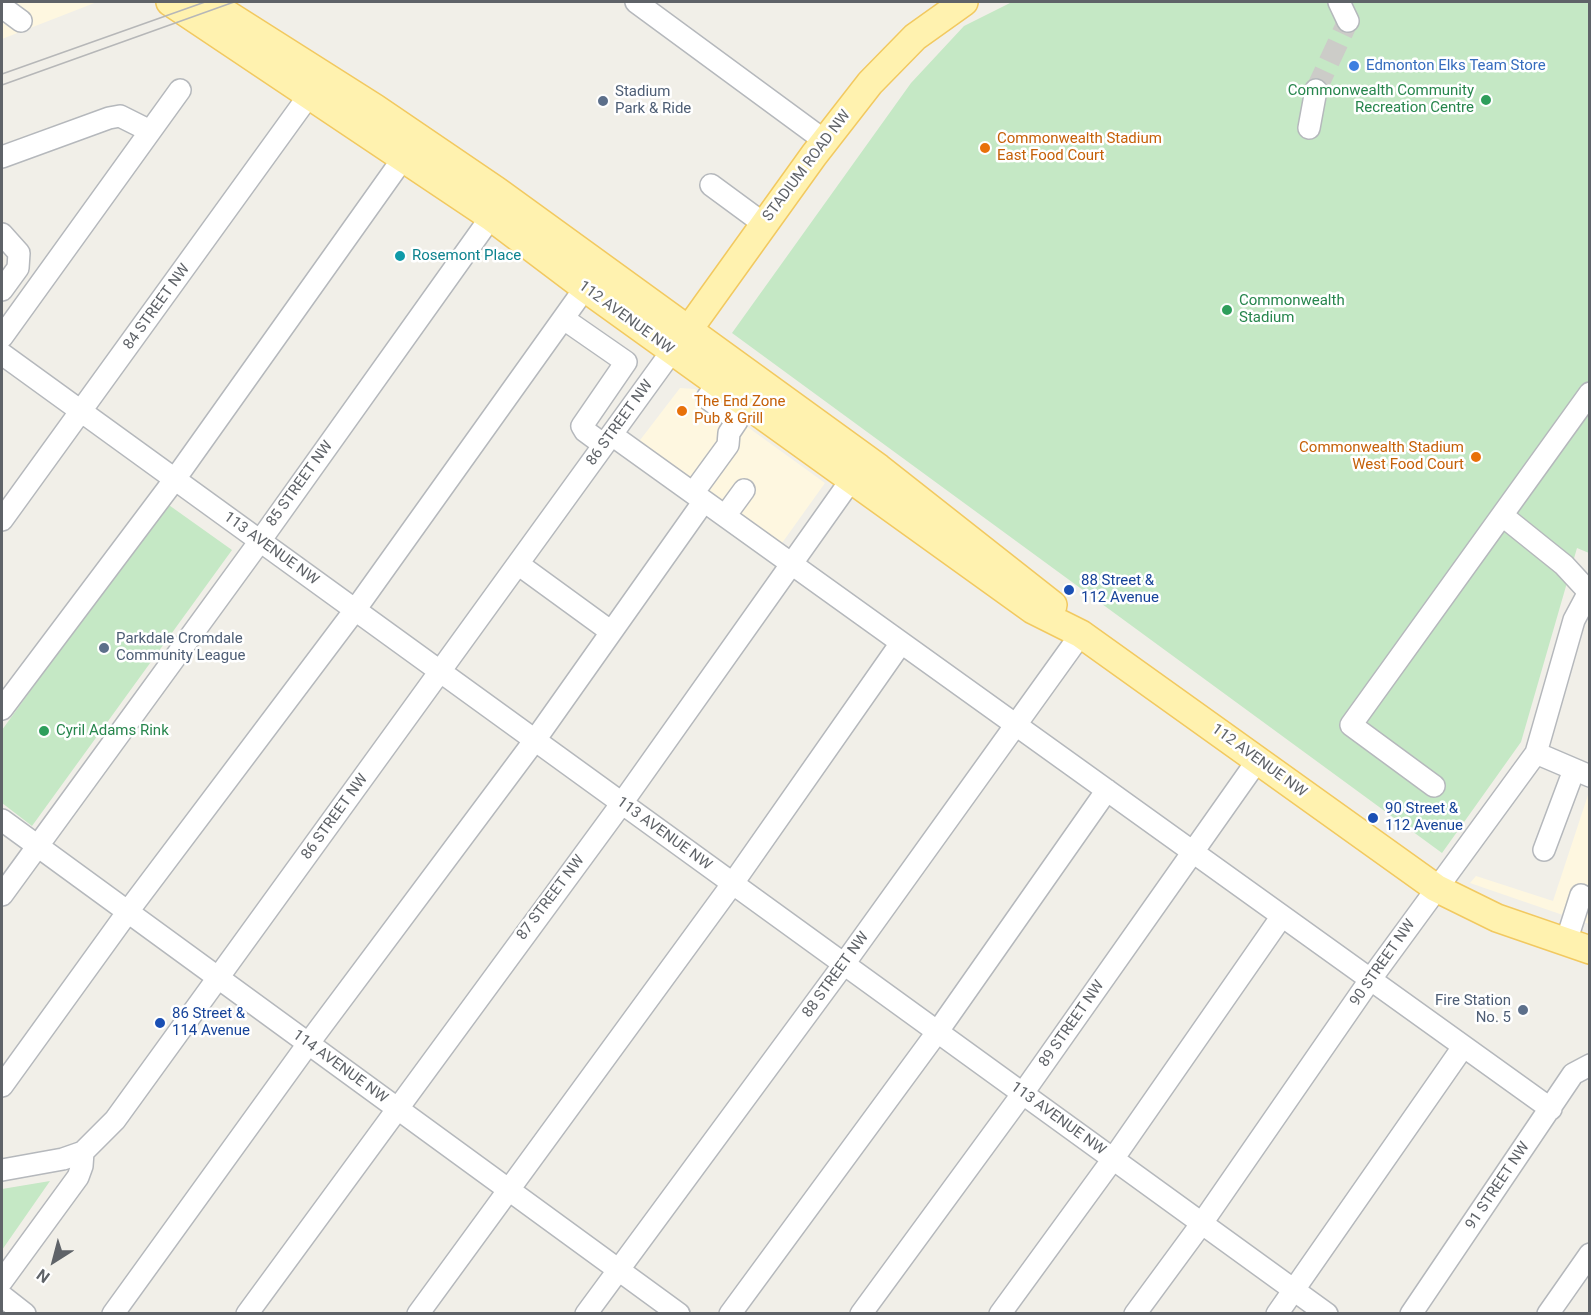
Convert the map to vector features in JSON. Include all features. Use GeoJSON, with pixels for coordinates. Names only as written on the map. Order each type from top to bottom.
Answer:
{"type":"FeatureCollection","features":[{"type":"Feature","properties":{"kind":"main road","name":"112 AVENUE NW"},"geometry":{"type":"LineString","coordinates":[[170,2],[404,157],[1033,610],[1081,634],[1437,888],[1497,918],[1578,946]]}},
{"type":"Feature","properties":{"kind":"main road","name":"112 AVENUE NW"},"geometry":{"type":"LineString","coordinates":[[208,2],[375,108],[497,191],[879,468],[1043,594],[1081,634]]}},
{"type":"Feature","properties":{"kind":"main road","name":"STADIUM ROAD NW"},"geometry":{"type":"LineString","coordinates":[[672,351],[825,141],[892,59],[933,23],[964,2]]}},
{"type":"Feature","properties":{"kind":"street"},"geometry":{"type":"LineString","coordinates":[[636,2],[825,141]]}},
{"type":"Feature","properties":{"kind":"street"},"geometry":{"type":"LineString","coordinates":[[1339,2],[1348,21]]}},
{"type":"Feature","properties":{"kind":"street"},"geometry":{"type":"LineString","coordinates":[[2,7],[21,21]]}},
{"type":"Feature","properties":{"kind":"street"},"geometry":{"type":"LineString","coordinates":[[2,337],[180,90]]}},
{"type":"Feature","properties":{"kind":"street"},"geometry":{"type":"LineString","coordinates":[[1309,128],[1316,90]]}},
{"type":"Feature","properties":{"kind":"street","name":"84 STREET NW"},"geometry":{"type":"LineString","coordinates":[[2,520],[310,94]]}},
{"type":"Feature","properties":{"kind":"street"},"geometry":{"type":"LineString","coordinates":[[2,157],[120,116],[150,131]]}},
{"type":"Feature","properties":{"kind":"street"},"geometry":{"type":"LineString","coordinates":[[2,709],[174,479],[404,157]]}},
{"type":"Feature","properties":{"kind":"street"},"geometry":{"type":"LineString","coordinates":[[711,185],[764,224]]}},
{"type":"Feature","properties":{"kind":"street","name":"85 STREET NW"},"geometry":{"type":"LineString","coordinates":[[2,895],[260,541],[491,218]]}},
{"type":"Feature","properties":{"kind":"street"},"geometry":{"type":"LineString","coordinates":[[2,234],[19,253],[18,268],[2,288]]}},
{"type":"Feature","properties":{"kind":"street"},"geometry":{"type":"LineString","coordinates":[[2,1086],[127,912],[355,610],[585,288]]}},
{"type":"Feature","properties":{"kind":"street"},"geometry":{"type":"LineString","coordinates":[[564,319],[626,362],[582,426],[585,431],[608,440],[699,497],[1551,1109]]}},
{"type":"Feature","properties":{"kind":"street","name":"86 STREET NW"},"geometry":{"type":"LineString","coordinates":[[83,1152],[115,1120],[672,351]]}},
{"type":"Feature","properties":{"kind":"street","name":"113 AVENUE NW"},"geometry":{"type":"LineString","coordinates":[[2,354],[1327,1314]]}},
{"type":"Feature","properties":{"kind":"street"},"geometry":{"type":"LineString","coordinates":[[113,1314],[308,1044],[535,740],[699,497],[728,445],[729,433],[737,421],[707,398],[717,384]]}},
{"type":"Feature","properties":{"kind":"street"},"geometry":{"type":"LineString","coordinates":[[1434,786],[1351,725],[1590,393]]}},
{"type":"Feature","properties":{"kind":"street","name":"87 STREET NW"},"geometry":{"type":"LineString","coordinates":[[247,1314],[396,1107],[622,803],[851,480]]}},
{"type":"Feature","properties":{"kind":"street"},"geometry":{"type":"LineString","coordinates":[[725,516],[744,490]]}},
{"type":"Feature","properties":{"kind":"street"},"geometry":{"type":"LineString","coordinates":[[1503,516],[1564,565],[1589,592]]}},
{"type":"Feature","properties":{"kind":"street"},"geometry":{"type":"LineString","coordinates":[[518,564],[610,631]]}},
{"type":"Feature","properties":{"kind":"street","name":"90 STREET NW"},"geometry":{"type":"LineString","coordinates":[[1135,1314],[1202,1223],[1370,980],[1536,753],[1574,620],[1589,592]]}},
{"type":"Feature","properties":{"kind":"street","name":"88 STREET NW"},"geometry":{"type":"LineString","coordinates":[[586,1314],[844,964],[1081,634]]}},
{"type":"Feature","properties":{"kind":"street"},"geometry":{"type":"LineString","coordinates":[[418,1314],[733,883],[901,643]]}},
{"type":"Feature","properties":{"kind":"street"},"geometry":{"type":"LineString","coordinates":[[1536,753],[1582,773],[1544,850]]}},
{"type":"Feature","properties":{"kind":"street","name":"89 STREET NW"},"geometry":{"type":"LineString","coordinates":[[861,1314],[1023,1093],[1257,761]]}},
{"type":"Feature","properties":{"kind":"street"},"geometry":{"type":"LineString","coordinates":[[730,1314],[938,1031],[1107,790]]}},
{"type":"Feature","properties":{"kind":"street","name":"114 AVENUE NW"},"geometry":{"type":"LineString","coordinates":[[2,820],[679,1314]]}},
{"type":"Feature","properties":{"kind":"street"},"geometry":{"type":"LineString","coordinates":[[1578,946],[1581,895]]}},
{"type":"Feature","properties":{"kind":"street"},"geometry":{"type":"LineString","coordinates":[[1000,1314],[1113,1159],[1282,916]]}},
{"type":"Feature","properties":{"kind":"street"},"geometry":{"type":"LineString","coordinates":[[1277,1314],[1463,1047]]}},
{"type":"Feature","properties":{"kind":"street","name":"91 STREET NW"},"geometry":{"type":"LineString","coordinates":[[1412,1314],[1573,1074],[1590,1065]]}},
{"type":"Feature","properties":{"kind":"street"},"geometry":{"type":"LineString","coordinates":[[2,1170],[43,1164],[83,1152],[78,1177],[2,1281]]}},
{"type":"Feature","properties":{"kind":"street"},"geometry":{"type":"LineString","coordinates":[[1548,1314],[1590,1254]]}},
{"type":"Feature","properties":{"kind":"street"},"geometry":{"type":"LineString","coordinates":[[2,1296],[25,1314]]}},
{"type":"Feature","properties":{"kind":"shaded area"},"geometry":{"type":"Polygon","coordinates":[[[2,2],[97,2],[2,39],[2,2]]]}},
{"type":"Feature","properties":{"kind":"shaded area"},"geometry":{"type":"Polygon","coordinates":[[[680,388],[695,389],[825,483],[777,550],[634,448],[680,388]]]}},
{"type":"Feature","properties":{"kind":"shaded area"},"geometry":{"type":"Polygon","coordinates":[[[1589,792],[1589,924],[1470,883],[1476,876],[1553,901],[1589,792]]]}},
{"type":"Feature","properties":{"kind":"green space"},"geometry":{"type":"Polygon","coordinates":[[[1012,2],[1589,2],[1589,553],[1577,548],[1521,742],[1442,853],[732,333],[911,83],[964,26],[1012,2]]]}},
{"type":"Feature","properties":{"kind":"green space"},"geometry":{"type":"Polygon","coordinates":[[[166,503],[232,550],[32,826],[2,803],[2,730],[166,503]]]}},
{"type":"Feature","properties":{"kind":"green space"},"geometry":{"type":"Polygon","coordinates":[[[50,1181],[2,1250],[2,1189],[50,1181]]]}},
{"type":"Feature","properties":{"kind":"tunnel"},"geometry":{"type":"LineString","coordinates":[[1316,90],[1348,21]]}},
{"type":"Feature","properties":{"kind":"tram line"},"geometry":{"type":"LineString","coordinates":[[2,74],[205,2]]}},
{"type":"Feature","properties":{"kind":"tram line"},"geometry":{"type":"LineString","coordinates":[[2,85],[234,2]]}},
{"type":"Feature","properties":{"kind":"place","name":"Edmonton Elks Team Store"},"geometry":{"type":"Point","coordinates":[1354,66]}},
{"type":"Feature","properties":{"kind":"place","name":"Commonwealth Community Recreation Centre"},"geometry":{"type":"Point","coordinates":[1486,100]}},
{"type":"Feature","properties":{"kind":"place","name":"Stadium Park & Ride"},"geometry":{"type":"Point","coordinates":[603,101]}},
{"type":"Feature","properties":{"kind":"place","name":"Commonwealth Stadium East Food Court"},"geometry":{"type":"Point","coordinates":[985,148]}},
{"type":"Feature","properties":{"kind":"place","name":"Rosemont Place"},"geometry":{"type":"Point","coordinates":[400,256]}},
{"type":"Feature","properties":{"kind":"place","name":"Commonwealth Stadium"},"geometry":{"type":"Point","coordinates":[1227,310]}},
{"type":"Feature","properties":{"kind":"place","name":"The End Zone Pub & Grill"},"geometry":{"type":"Point","coordinates":[682,411]}},
{"type":"Feature","properties":{"kind":"place","name":"Commonwealth Stadium West Food Court"},"geometry":{"type":"Point","coordinates":[1476,457]}},
{"type":"Feature","properties":{"kind":"place","name":"88 Street & 112 Avenue"},"geometry":{"type":"Point","coordinates":[1069,590]}},
{"type":"Feature","properties":{"kind":"place","name":"Parkdale Cromdale Community League"},"geometry":{"type":"Point","coordinates":[104,648]}},
{"type":"Feature","properties":{"kind":"place","name":"Cyril Adams Rink"},"geometry":{"type":"Point","coordinates":[44,731]}},
{"type":"Feature","properties":{"kind":"place","name":"90 Street & 112 Avenue"},"geometry":{"type":"Point","coordinates":[1373,818]}},
{"type":"Feature","properties":{"kind":"place","name":"Fire Station No. 5"},"geometry":{"type":"Point","coordinates":[1523,1010]}},
{"type":"Feature","properties":{"kind":"place","name":"86 Street & 114 Avenue"},"geometry":{"type":"Point","coordinates":[160,1023]}}]}
